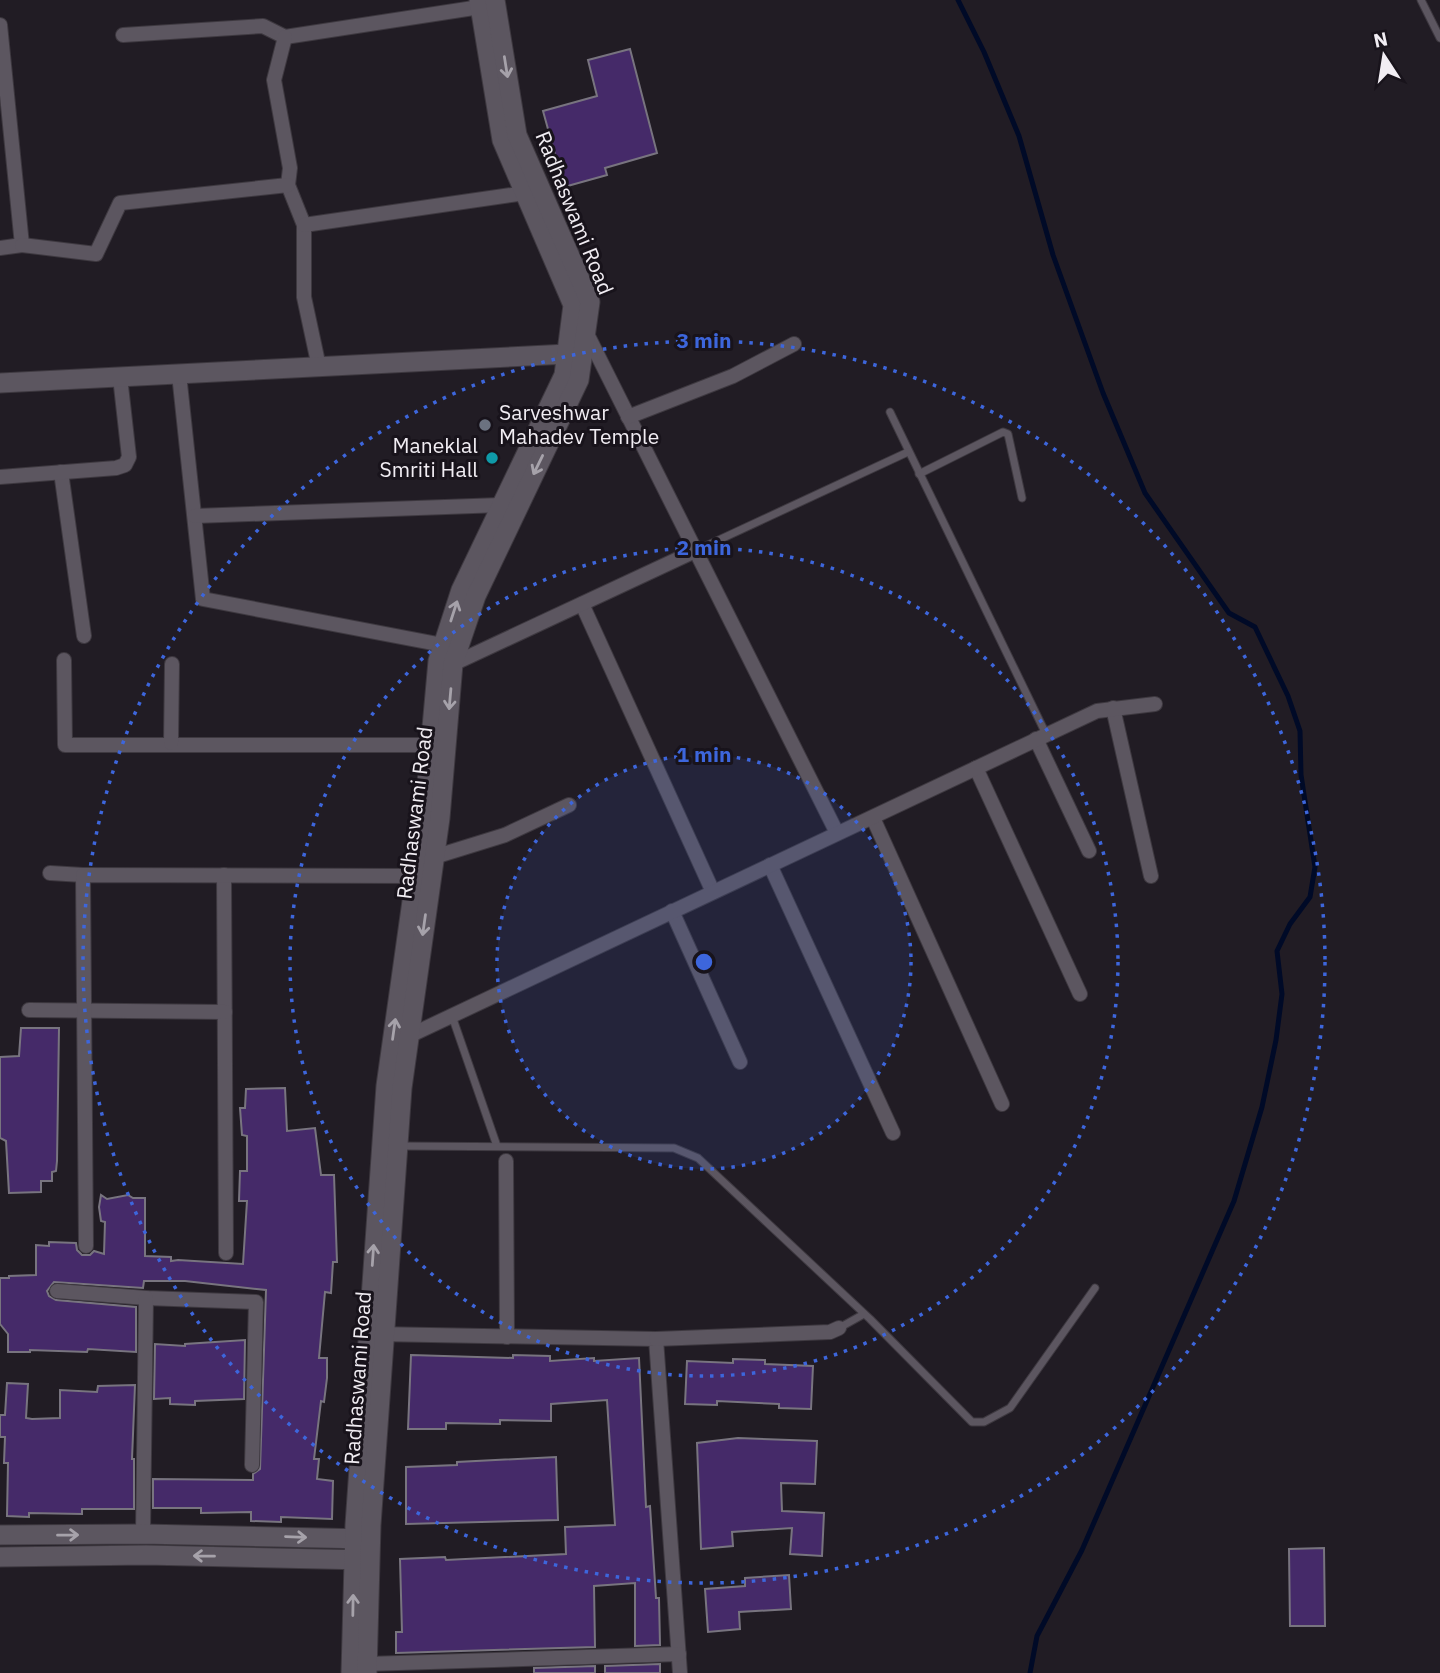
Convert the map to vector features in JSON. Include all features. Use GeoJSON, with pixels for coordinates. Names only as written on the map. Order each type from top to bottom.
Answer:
{"type":"FeatureCollection","features":[{"type":"Feature","properties":{"kind":"street"},"geometry":{"type":"LineString","coordinates":[[123,35],[263,26],[285,37],[485,2]]}},
{"type":"Feature","properties":{"kind":"street","name":"Radhaswami Road"},"geometry":{"type":"LineString","coordinates":[[362,1670],[362,1539],[375,1334],[386,1086],[416,876],[438,661],[461,590],[564,375],[573,305],[502,140],[485,2]]}},
{"type":"Feature","properties":{"kind":"street","name":"Radhaswami Road"},"geometry":{"type":"LineString","coordinates":[[375,1334],[409,1036],[434,857],[453,664],[476,596],[579,380],[590,302],[517,135],[485,2]]}},
{"type":"Feature","properties":{"kind":"street"},"geometry":{"type":"LineString","coordinates":[[0,25],[22,245]]}},
{"type":"Feature","properties":{"kind":"street"},"geometry":{"type":"LineString","coordinates":[[285,37],[274,80],[290,168],[288,185],[304,225],[304,296],[319,367]]}},
{"type":"Feature","properties":{"kind":"street"},"geometry":{"type":"LineString","coordinates":[[0,248],[22,245],[96,254],[120,203],[288,185]]}},
{"type":"Feature","properties":{"kind":"street"},"geometry":{"type":"LineString","coordinates":[[304,225],[525,193]]}},
{"type":"Feature","properties":{"kind":"street"},"geometry":{"type":"LineString","coordinates":[[586,332],[837,833]]}},
{"type":"Feature","properties":{"kind":"street"},"geometry":{"type":"LineString","coordinates":[[628,417],[733,376],[794,344]]}},
{"type":"Feature","properties":{"kind":"street"},"geometry":{"type":"LineString","coordinates":[[0,383],[566,354]]}},
{"type":"Feature","properties":{"kind":"street"},"geometry":{"type":"LineString","coordinates":[[179,374],[203,599],[443,645]]}},
{"type":"Feature","properties":{"kind":"street"},"geometry":{"type":"LineString","coordinates":[[0,477],[116,468],[125,465],[129,457],[120,377]]}},
{"type":"Feature","properties":{"kind":"street"},"geometry":{"type":"LineString","coordinates":[[61,472],[84,636]]}},
{"type":"Feature","properties":{"kind":"street"},"geometry":{"type":"LineString","coordinates":[[195,516],[501,505]]}},
{"type":"Feature","properties":{"kind":"street"},"geometry":{"type":"LineString","coordinates":[[453,664],[695,551]]}},
{"type":"Feature","properties":{"kind":"street"},"geometry":{"type":"LineString","coordinates":[[582,604],[713,892]]}},
{"type":"Feature","properties":{"kind":"street"},"geometry":{"type":"LineString","coordinates":[[64,660],[65,745],[430,745]]}},
{"type":"Feature","properties":{"kind":"street"},"geometry":{"type":"LineString","coordinates":[[171,743],[172,664]]}},
{"type":"Feature","properties":{"kind":"street"},"geometry":{"type":"LineString","coordinates":[[409,1036],[1097,711],[1155,704]]}},
{"type":"Feature","properties":{"kind":"street"},"geometry":{"type":"LineString","coordinates":[[1114,708],[1151,876]]}},
{"type":"Feature","properties":{"kind":"street"},"geometry":{"type":"LineString","coordinates":[[1041,737],[1089,851]]}},
{"type":"Feature","properties":{"kind":"street"},"geometry":{"type":"LineString","coordinates":[[976,768],[1080,994]]}},
{"type":"Feature","properties":{"kind":"street"},"geometry":{"type":"LineString","coordinates":[[434,857],[505,835],[569,805]]}},
{"type":"Feature","properties":{"kind":"street"},"geometry":{"type":"LineString","coordinates":[[873,818],[1002,1104]]}},
{"type":"Feature","properties":{"kind":"street"},"geometry":{"type":"LineString","coordinates":[[770,865],[893,1133]]}},
{"type":"Feature","properties":{"kind":"street"},"geometry":{"type":"LineString","coordinates":[[50,873],[416,876]]}},
{"type":"Feature","properties":{"kind":"street"},"geometry":{"type":"LineString","coordinates":[[83,875],[86,1246]]}},
{"type":"Feature","properties":{"kind":"street"},"geometry":{"type":"LineString","coordinates":[[224,875],[226,1253]]}},
{"type":"Feature","properties":{"kind":"street"},"geometry":{"type":"LineString","coordinates":[[672,911],[740,1062]]}},
{"type":"Feature","properties":{"kind":"street"},"geometry":{"type":"LineString","coordinates":[[29,1010],[225,1012]]}},
{"type":"Feature","properties":{"kind":"street"},"geometry":{"type":"LineString","coordinates":[[506,1161],[507,1337]]}},
{"type":"Feature","properties":{"kind":"street"},"geometry":{"type":"LineString","coordinates":[[57,1291],[256,1302],[252,1465]]}},
{"type":"Feature","properties":{"kind":"street"},"geometry":{"type":"LineString","coordinates":[[143,1534],[146,1298]]}},
{"type":"Feature","properties":{"kind":"street"},"geometry":{"type":"LineString","coordinates":[[375,1334],[656,1339],[806,1334],[830,1332],[839,1328]]}},
{"type":"Feature","properties":{"kind":"street"},"geometry":{"type":"LineString","coordinates":[[656,1339],[680,1673]]}},
{"type":"Feature","properties":{"kind":"street"},"geometry":{"type":"LineString","coordinates":[[0,1535],[143,1534],[362,1539]]}},
{"type":"Feature","properties":{"kind":"street"},"geometry":{"type":"LineString","coordinates":[[0,1557],[146,1555],[362,1560]]}},
{"type":"Feature","properties":{"kind":"street"},"geometry":{"type":"LineString","coordinates":[[362,1670],[679,1654]]}},
{"type":"Feature","properties":{"kind":"lane"},"geometry":{"type":"LineString","coordinates":[[1421,0],[1440,38]]}},
{"type":"Feature","properties":{"kind":"lane"},"geometry":{"type":"LineString","coordinates":[[890,412],[1041,737]]}},
{"type":"Feature","properties":{"kind":"lane"},"geometry":{"type":"LineString","coordinates":[[919,474],[1003,432],[1009,434],[1022,498]]}},
{"type":"Feature","properties":{"kind":"lane"},"geometry":{"type":"LineString","coordinates":[[695,551],[908,452]]}},
{"type":"Feature","properties":{"kind":"lane"},"geometry":{"type":"LineString","coordinates":[[452,1016],[497,1146]]}},
{"type":"Feature","properties":{"kind":"lane"},"geometry":{"type":"LineString","coordinates":[[397,1146],[674,1148],[698,1158],[864,1314],[972,1422],[984,1422],[1010,1408],[1094,1289]]}},
{"type":"Feature","properties":{"kind":"lane"},"geometry":{"type":"LineString","coordinates":[[839,1328],[864,1314]]}},
{"type":"Feature","properties":{"kind":"building"},"geometry":{"type":"Polygon","coordinates":[[[630,49],[657,153],[605,168],[607,175],[564,187],[543,111],[597,96],[588,60],[630,49]]]}},
{"type":"Feature","properties":{"kind":"building"},"geometry":{"type":"Polygon","coordinates":[[[21,1028],[59,1028],[57,1161],[56,1171],[52,1172],[52,1181],[41,1181],[41,1192],[9,1193],[6,1141],[0,1138],[0,1057],[19,1056],[21,1028]]]}},
{"type":"Feature","properties":{"kind":"building"},"geometry":{"type":"Polygon","coordinates":[[[285,1088],[287,1131],[315,1128],[321,1175],[334,1175],[337,1262],[333,1262],[331,1293],[325,1292],[319,1358],[327,1358],[327,1378],[324,1402],[321,1401],[314,1459],[319,1459],[317,1479],[333,1481],[332,1519],[281,1517],[281,1522],[251,1521],[251,1512],[201,1513],[201,1508],[153,1508],[153,1479],[253,1480],[253,1474],[260,1469],[266,1290],[185,1281],[144,1281],[143,1288],[54,1282],[47,1291],[49,1296],[56,1300],[136,1307],[136,1352],[88,1349],[87,1352],[8,1352],[8,1334],[0,1324],[0,1278],[36,1275],[36,1245],[49,1246],[49,1242],[76,1243],[77,1250],[82,1255],[90,1255],[94,1251],[104,1254],[105,1222],[101,1221],[101,1195],[107,1199],[128,1195],[145,1198],[145,1256],[171,1257],[171,1261],[243,1264],[247,1201],[239,1201],[240,1171],[247,1171],[247,1136],[242,1135],[240,1108],[245,1108],[246,1089],[285,1088]]]}},
{"type":"Feature","properties":{"kind":"building"},"geometry":{"type":"Polygon","coordinates":[[[245,1340],[244,1399],[195,1401],[195,1405],[170,1404],[170,1398],[154,1399],[155,1344],[185,1346],[245,1340]]]}},
{"type":"Feature","properties":{"kind":"building"},"geometry":{"type":"Polygon","coordinates":[[[411,1355],[513,1358],[513,1355],[550,1356],[550,1361],[639,1358],[646,1507],[650,1506],[656,1598],[659,1598],[660,1645],[635,1646],[635,1583],[594,1586],[595,1647],[396,1653],[396,1632],[402,1632],[400,1559],[445,1557],[446,1560],[566,1554],[565,1527],[615,1525],[607,1400],[551,1404],[551,1421],[446,1423],[446,1429],[408,1429],[411,1355]]]}},
{"type":"Feature","properties":{"kind":"building"},"geometry":{"type":"Polygon","coordinates":[[[733,1359],[765,1360],[765,1364],[813,1366],[811,1409],[779,1408],[779,1404],[717,1401],[717,1405],[685,1404],[687,1361],[733,1363],[733,1359]]]}},
{"type":"Feature","properties":{"kind":"building"},"geometry":{"type":"Polygon","coordinates":[[[7,1383],[28,1384],[26,1418],[32,1419],[60,1418],[60,1390],[97,1392],[98,1386],[135,1385],[132,1459],[134,1509],[82,1509],[82,1514],[29,1513],[29,1517],[7,1516],[8,1463],[4,1463],[5,1437],[0,1437],[0,1415],[5,1415],[7,1383]]]}},
{"type":"Feature","properties":{"kind":"building"},"geometry":{"type":"Polygon","coordinates":[[[738,1438],[817,1441],[815,1484],[781,1483],[782,1511],[824,1513],[822,1556],[790,1554],[792,1528],[732,1532],[733,1546],[701,1549],[697,1443],[738,1438]]]}},
{"type":"Feature","properties":{"kind":"building"},"geometry":{"type":"Polygon","coordinates":[[[556,1457],[558,1520],[406,1524],[406,1467],[556,1457]]]}},
{"type":"Feature","properties":{"kind":"building"},"geometry":{"type":"Polygon","coordinates":[[[1324,1548],[1325,1626],[1290,1626],[1289,1549],[1324,1548]]]}},
{"type":"Feature","properties":{"kind":"building"},"geometry":{"type":"Polygon","coordinates":[[[789,1575],[791,1609],[739,1612],[740,1629],[708,1632],[705,1589],[745,1586],[745,1578],[789,1575]]]}},
{"type":"Feature","properties":{"kind":"building"},"geometry":{"type":"Polygon","coordinates":[[[660,1664],[660,1673],[605,1673],[605,1666],[660,1664]]]}},
{"type":"Feature","properties":{"kind":"building"},"geometry":{"type":"Polygon","coordinates":[[[595,1666],[595,1673],[534,1673],[534,1668],[595,1666]]]}},
{"type":"Feature","properties":{"kind":"waterway"},"geometry":{"type":"LineString","coordinates":[[958,0],[984,52],[1019,136],[1053,255],[1103,393],[1145,493],[1229,613],[1255,627],[1288,696],[1300,731],[1301,775],[1315,867],[1310,897],[1290,924],[1277,951],[1282,994],[1276,1040],[1262,1107],[1234,1201],[1082,1550],[1037,1636],[1030,1673]]}},
{"type":"Feature","properties":{"kind":"place","name":"Sarveshwar Mahadev Temple"},"geometry":{"type":"Point","coordinates":[485,425]}},
{"type":"Feature","properties":{"kind":"place","name":"Maneklal Smriti Hall"},"geometry":{"type":"Point","coordinates":[492,458]}}]}
